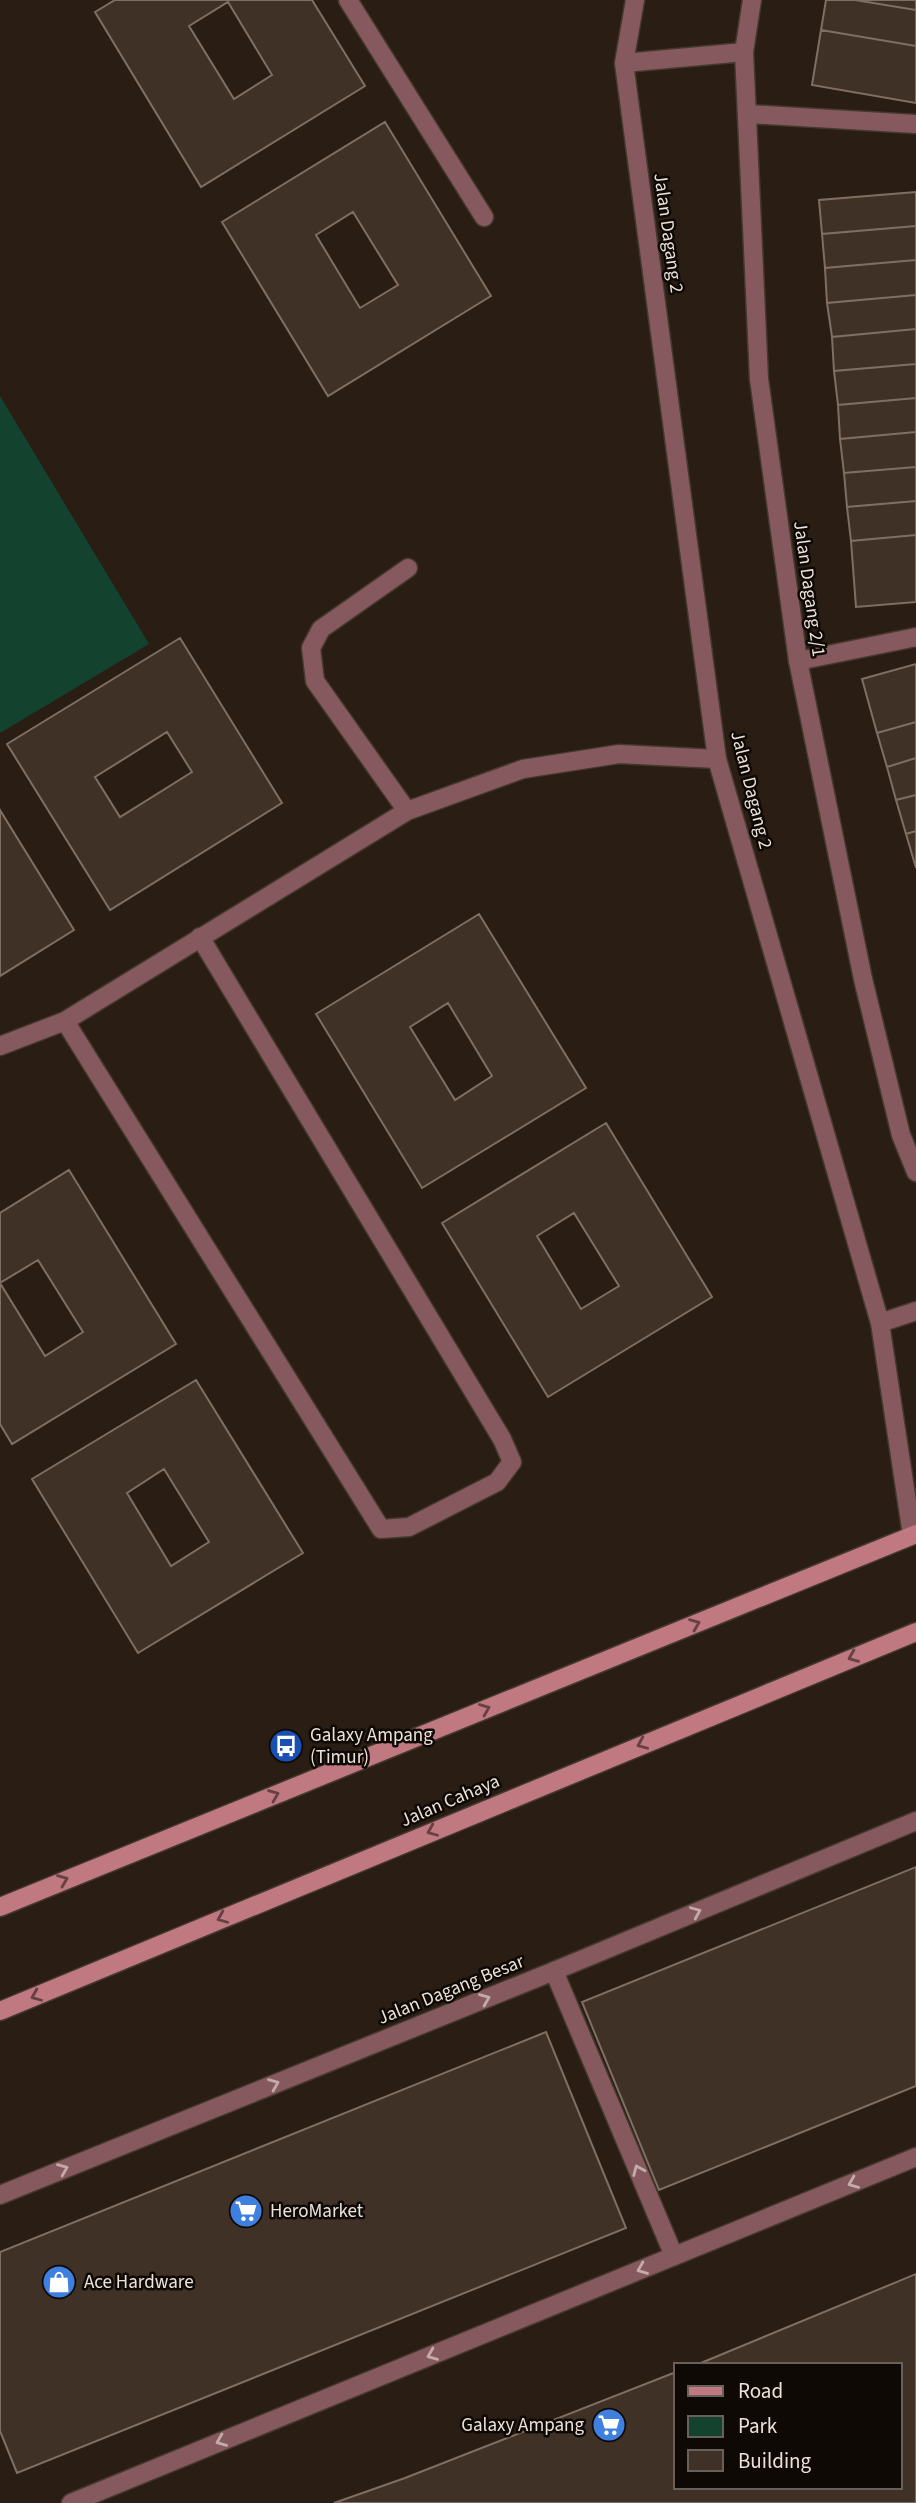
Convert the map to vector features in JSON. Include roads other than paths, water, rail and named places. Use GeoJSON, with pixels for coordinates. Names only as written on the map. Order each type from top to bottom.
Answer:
{"type":"FeatureCollection","features":[{"type":"Feature","properties":{"kind":"main road"},"geometry":{"type":"LineString","coordinates":[[0,1907],[914,1534]]}},
{"type":"Feature","properties":{"kind":"main road","name":"Jalan Cahaya"},"geometry":{"type":"LineString","coordinates":[[0,2011],[916,1632]]}},
{"type":"Feature","properties":{"kind":"street"},"geometry":{"type":"LineString","coordinates":[[348,0],[484,217]]}},
{"type":"Feature","properties":{"kind":"street","name":"Jalan Dagang 2"},"geometry":{"type":"LineString","coordinates":[[635,0],[624,63],[718,759],[880,1323],[914,1534]]}},
{"type":"Feature","properties":{"kind":"street","name":"Jalan Dagang 2/1"},"geometry":{"type":"LineString","coordinates":[[752,0],[744,52],[759,379],[798,662],[863,979],[901,1135],[916,1172]]}},
{"type":"Feature","properties":{"kind":"street"},"geometry":{"type":"LineString","coordinates":[[624,63],[744,52]]}},
{"type":"Feature","properties":{"kind":"street"},"geometry":{"type":"LineString","coordinates":[[748,114],[916,124]]}},
{"type":"Feature","properties":{"kind":"street"},"geometry":{"type":"LineString","coordinates":[[407,811],[315,681],[311,648],[321,629],[408,568]]}},
{"type":"Feature","properties":{"kind":"street"},"geometry":{"type":"LineString","coordinates":[[798,662],[916,637]]}},
{"type":"Feature","properties":{"kind":"street"},"geometry":{"type":"LineString","coordinates":[[0,1046],[65,1021],[407,811],[523,769],[619,754],[718,759]]}},
{"type":"Feature","properties":{"kind":"street"},"geometry":{"type":"LineString","coordinates":[[65,1021],[381,1529],[409,1527],[497,1482],[512,1462],[502,1439],[200,937]]}},
{"type":"Feature","properties":{"kind":"street"},"geometry":{"type":"LineString","coordinates":[[880,1323],[916,1311]]}},
{"type":"Feature","properties":{"kind":"street","name":"Jalan Dagang Besar"},"geometry":{"type":"LineString","coordinates":[[0,2195],[916,1821]]}},
{"type":"Feature","properties":{"kind":"street"},"geometry":{"type":"LineString","coordinates":[[554,1971],[674,2256]]}},
{"type":"Feature","properties":{"kind":"street"},"geometry":{"type":"LineString","coordinates":[[71,2503],[916,2157]]}},
{"type":"Feature","properties":{"kind":"place","name":"Galaxy Ampang (Timur)"},"geometry":{"type":"Point","coordinates":[286,1746]}},
{"type":"Feature","properties":{"kind":"place","name":"HeroMarket"},"geometry":{"type":"Point","coordinates":[246,2211]}},
{"type":"Feature","properties":{"kind":"place","name":"Ace Hardware"},"geometry":{"type":"Point","coordinates":[59,2282]}},
{"type":"Feature","properties":{"kind":"place","name":"Galaxy Ampang"},"geometry":{"type":"Point","coordinates":[609,2425]}}]}
